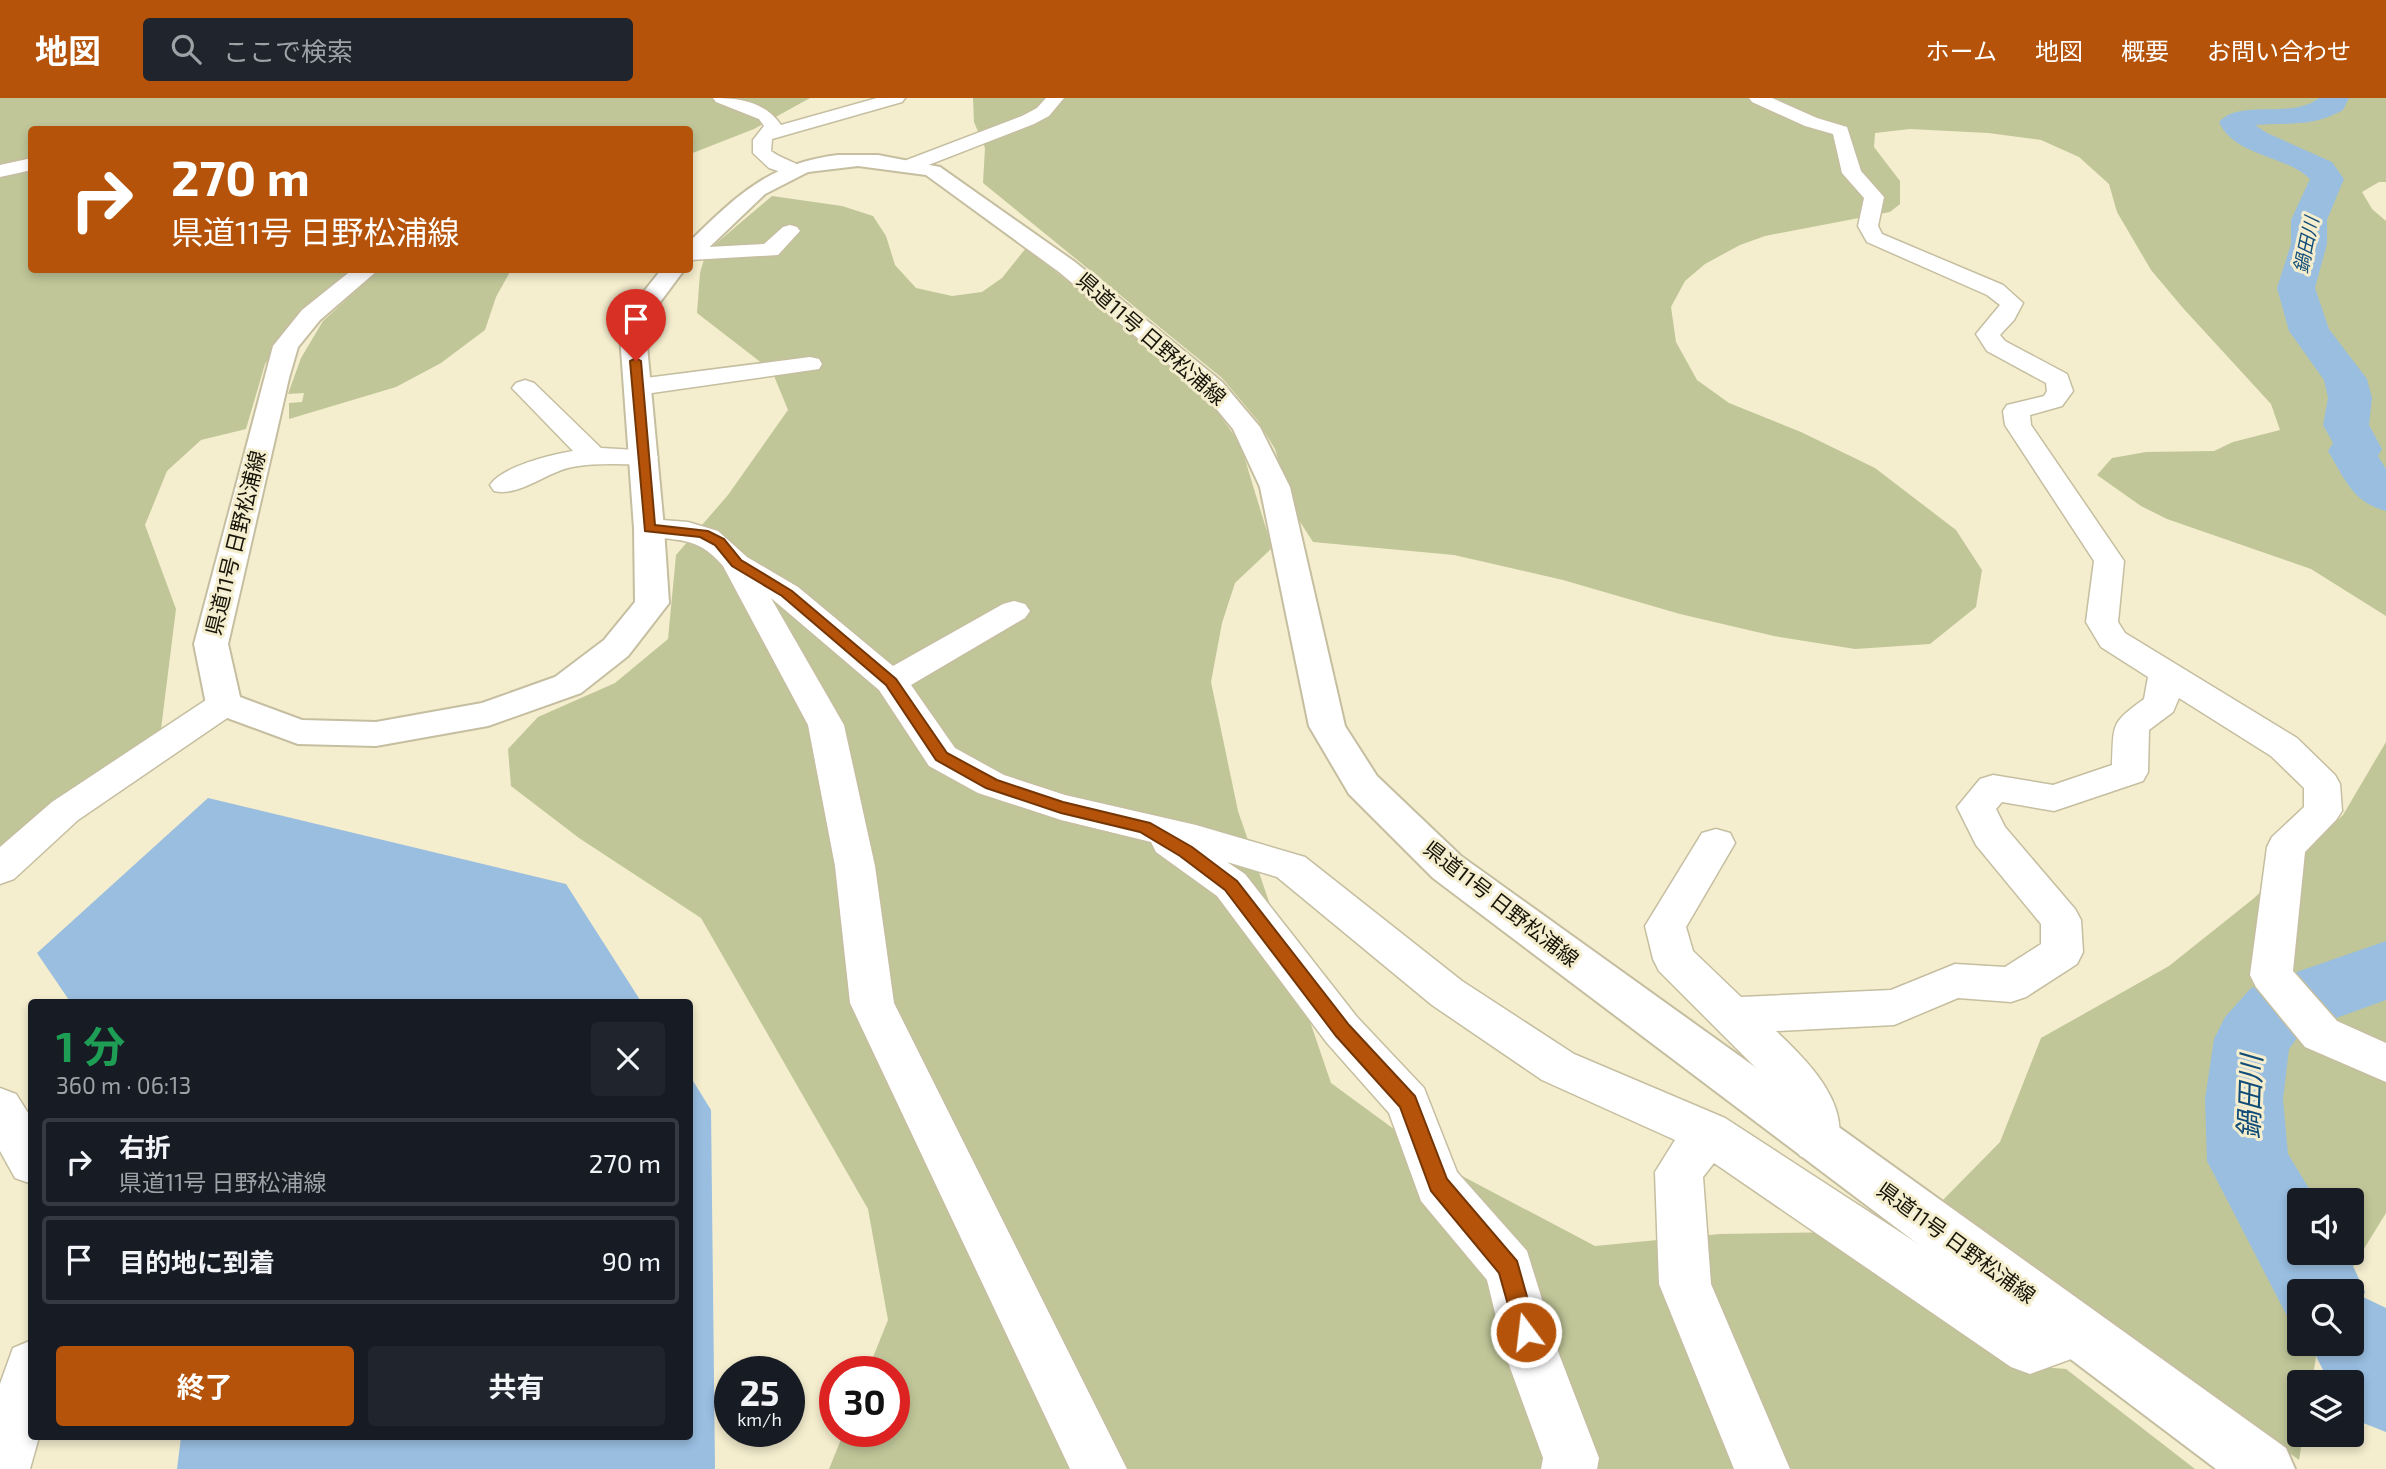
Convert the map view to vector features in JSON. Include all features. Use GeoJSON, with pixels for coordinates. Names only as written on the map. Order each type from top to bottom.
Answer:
{"type":"FeatureCollection","features":[{"type":"Feature","properties":{"kind":"main road","name":"県道11号 日野松浦線"},"geometry":{"type":"LineString","coordinates":[[693,250],[744,201],[784,174],[848,161],[911,165],[933,171],[1067,267],[1213,388],[1246,427],[1275,487],[1326,726],[1363,785],[1447,867],[2265,1469]]}},
{"type":"Feature","properties":{"kind":"main road"},"geometry":{"type":"LineString","coordinates":[[0,171],[28,165]]}},
{"type":"Feature","properties":{"kind":"main road","name":"県道11号 日野松浦線"},"geometry":{"type":"LineString","coordinates":[[224,704],[211,644],[286,346],[311,315],[362,273]]}},
{"type":"Feature","properties":{"kind":"main road"},"geometry":{"type":"LineString","coordinates":[[224,704],[298,732],[376,734],[488,714],[568,685],[616,648],[652,603],[644,457],[633,335],[646,304],[671,273]]}},
{"type":"Feature","properties":{"kind":"street"},"geometry":{"type":"LineString","coordinates":[[722,98],[765,115],[773,126],[762,141],[762,153],[776,164],[796,170]]}},
{"type":"Feature","properties":{"kind":"street"},"geometry":{"type":"LineString","coordinates":[[766,135],[896,98]]}},
{"type":"Feature","properties":{"kind":"street"},"geometry":{"type":"LineString","coordinates":[[911,165],[1028,120],[1043,112],[1055,98]]}},
{"type":"Feature","properties":{"kind":"street"},"geometry":{"type":"LineString","coordinates":[[1758,98],[1811,122],[1841,131],[1852,173],[1874,197],[1868,226],[1874,238],[1995,290],[2012,303],[2006,315],[1988,334],[1996,345],[2058,379],[2060,391],[2053,401],[2016,411],[2018,425],[2109,561],[2102,622],[2113,640],[2284,747],[2322,784],[2323,811],[2287,847],[2271,975],[2321,1034],[2386,1063]]}},
{"type":"Feature","properties":{"kind":"street"},"geometry":{"type":"LineString","coordinates":[[769,250],[790,231]]}},
{"type":"Feature","properties":{"kind":"street"},"geometry":{"type":"LineString","coordinates":[[693,253],[769,250],[797,255]]}},
{"type":"Feature","properties":{"kind":"street"},"geometry":{"type":"LineString","coordinates":[[638,387],[810,364]]}},
{"type":"Feature","properties":{"kind":"street"},"geometry":{"type":"LineString","coordinates":[[525,388],[592,454]]}},
{"type":"Feature","properties":{"kind":"street"},"geometry":{"type":"LineString","coordinates":[[504,485],[537,466],[592,454],[644,457]]}},
{"type":"Feature","properties":{"kind":"street"},"geometry":{"type":"LineString","coordinates":[[649,528],[703,534],[720,542],[736,563],[825,725],[855,866],[873,1003],[1099,1469]]}},
{"type":"Feature","properties":{"kind":"street"},"geometry":{"type":"LineString","coordinates":[[736,563],[787,593],[891,682],[942,757],[991,784],[1061,807],[1291,867],[1447,993],[1558,1067],[1708,1133],[2030,1348],[2077,1332]]}},
{"type":"Feature","properties":{"kind":"street"},"geometry":{"type":"LineString","coordinates":[[891,682],[1014,611]]}},
{"type":"Feature","properties":{"kind":"street"},"geometry":{"type":"LineString","coordinates":[[1731,1015],[1894,1007],[1955,981],[2011,985],[2062,952],[2061,920],[1990,835],[1976,807],[1993,788],[2053,798],[2130,772],[2131,726],[2161,704],[2165,673]]}},
{"type":"Feature","properties":{"kind":"street"},"geometry":{"type":"LineString","coordinates":[[0,869],[65,811],[224,704]]}},
{"type":"Feature","properties":{"kind":"street"},"geometry":{"type":"LineString","coordinates":[[1145,827],[1186,852],[1231,885],[1342,1030],[1408,1102],[1438,1185],[1509,1268],[1532,1354],[1571,1458],[1569,1469]]}},
{"type":"Feature","properties":{"kind":"street"},"geometry":{"type":"LineString","coordinates":[[1716,843],[1665,926],[1674,959],[1778,1061],[1813,1106],[1817,1141]]}},
{"type":"Feature","properties":{"kind":"street"},"geometry":{"type":"LineString","coordinates":[[0,1108],[28,1156]]}},
{"type":"Feature","properties":{"kind":"street"},"geometry":{"type":"LineString","coordinates":[[1708,1133],[1679,1172],[1685,1284],[1762,1469]]}},
{"type":"Feature","properties":{"kind":"street"},"geometry":{"type":"LineString","coordinates":[[2,1469],[28,1381]]}},
{"type":"Feature","properties":{"kind":"green space"},"geometry":{"type":"Polygon","coordinates":[[[0,98],[810,98],[754,129],[693,153],[693,126],[28,126],[28,160],[0,167],[0,98]]]}},
{"type":"Feature","properties":{"kind":"green space"},"geometry":{"type":"Polygon","coordinates":[[[973,98],[2386,98],[2386,182],[2379,182],[2362,192],[2372,209],[2386,221],[2386,616],[2311,569],[2167,519],[2141,506],[2097,475],[2112,458],[2146,452],[2214,451],[2233,442],[2280,430],[2271,404],[2151,270],[2117,212],[2109,184],[2079,157],[2041,140],[1988,133],[1910,129],[1875,133],[1874,147],[1900,181],[1900,204],[1890,212],[1765,236],[1740,245],[1705,264],[1685,281],[1671,307],[1676,342],[1697,380],[1729,403],[1801,432],[1875,468],[1956,530],[1982,570],[1976,607],[1930,644],[1855,649],[1774,636],[1680,614],[1563,580],[1454,555],[1313,542],[1295,514],[1275,449],[1258,421],[1222,378],[983,183],[985,148],[974,122],[973,98]]]}},
{"type":"Feature","properties":{"kind":"green space"},"geometry":{"type":"Polygon","coordinates":[[[28,171],[28,273],[348,273],[293,326],[265,364],[246,429],[201,440],[167,471],[145,525],[176,609],[160,737],[0,875],[0,179],[28,171]]]}},
{"type":"Feature","properties":{"kind":"green space"},"geometry":{"type":"Polygon","coordinates":[[[772,196],[842,206],[873,216],[886,236],[895,265],[916,288],[952,296],[982,292],[1002,278],[1026,248],[1198,386],[1240,443],[1272,548],[1235,583],[1222,623],[1211,682],[1238,811],[1331,1083],[1447,1168],[1595,1246],[1720,1234],[1846,1232],[2018,1365],[2066,1369],[2195,1469],[829,1469],[838,1447],[910,1447],[910,1356],[873,1356],[888,1320],[868,1209],[701,918],[579,838],[511,786],[508,749],[538,717],[615,683],[668,639],[676,555],[728,495],[788,410],[772,371],[697,313],[700,273],[706,252],[772,196]]]}},
{"type":"Feature","properties":{"kind":"green space"},"geometry":{"type":"Polygon","coordinates":[[[376,273],[509,273],[496,297],[485,330],[441,363],[396,387],[289,419],[289,403],[302,402],[304,393],[288,394],[301,358],[323,321],[376,273]]]}},
{"type":"Feature","properties":{"kind":"green space"},"geometry":{"type":"Polygon","coordinates":[[[2386,742],[2386,1213],[2364,1249],[2364,1188],[2287,1188],[2287,1265],[2354,1265],[2345,1279],[2287,1279],[2287,1356],[2316,1356],[2314,1370],[2287,1370],[2287,1447],[2301,1447],[2299,1460],[1943,1200],[2000,1142],[2041,1038],[2169,966],[2253,899],[2343,815],[2386,742]]]}},
{"type":"Feature","properties":{"kind":"water"},"geometry":{"type":"Polygon","coordinates":[[[208,798],[566,884],[639,999],[68,999],[37,953],[208,798]]]}},
{"type":"Feature","properties":{"kind":"water"},"geometry":{"type":"Polygon","coordinates":[[[693,1081],[711,1110],[715,1469],[177,1469],[181,1440],[693,1440],[693,1081]]]}},
{"type":"Feature","properties":{"kind":"waterway","name":"鍋田川"},"geometry":{"type":"LineString","coordinates":[[2334,98],[2333,104],[2307,115],[2260,115],[2234,122],[2256,140],[2320,169],[2327,179],[2309,220],[2309,244],[2296,288],[2309,331],[2345,379],[2350,398],[2346,425],[2359,449],[2351,451],[2373,486],[2386,496]]}},
{"type":"Feature","properties":{"kind":"waterway","name":"鍋田川"},"geometry":{"type":"LineString","coordinates":[[2314,1279],[2248,1161],[2244,1099],[2252,1039],[2277,1009],[2386,970]]}},
{"type":"Feature","properties":{"kind":"waterway","name":"鍋田川"},"geometry":{"type":"LineString","coordinates":[[2364,1354],[2386,1386]]}},
{"type":"Feature","properties":{"kind":"route"},"geometry":{"type":"LineString","coordinates":[[636,361],[649,528],[703,534],[720,542],[736,563],[787,593],[891,682],[942,757],[991,784],[1061,807],[1145,827],[1186,852],[1231,885],[1342,1030],[1408,1102],[1438,1185],[1509,1268],[1526,1332]]}}]}
